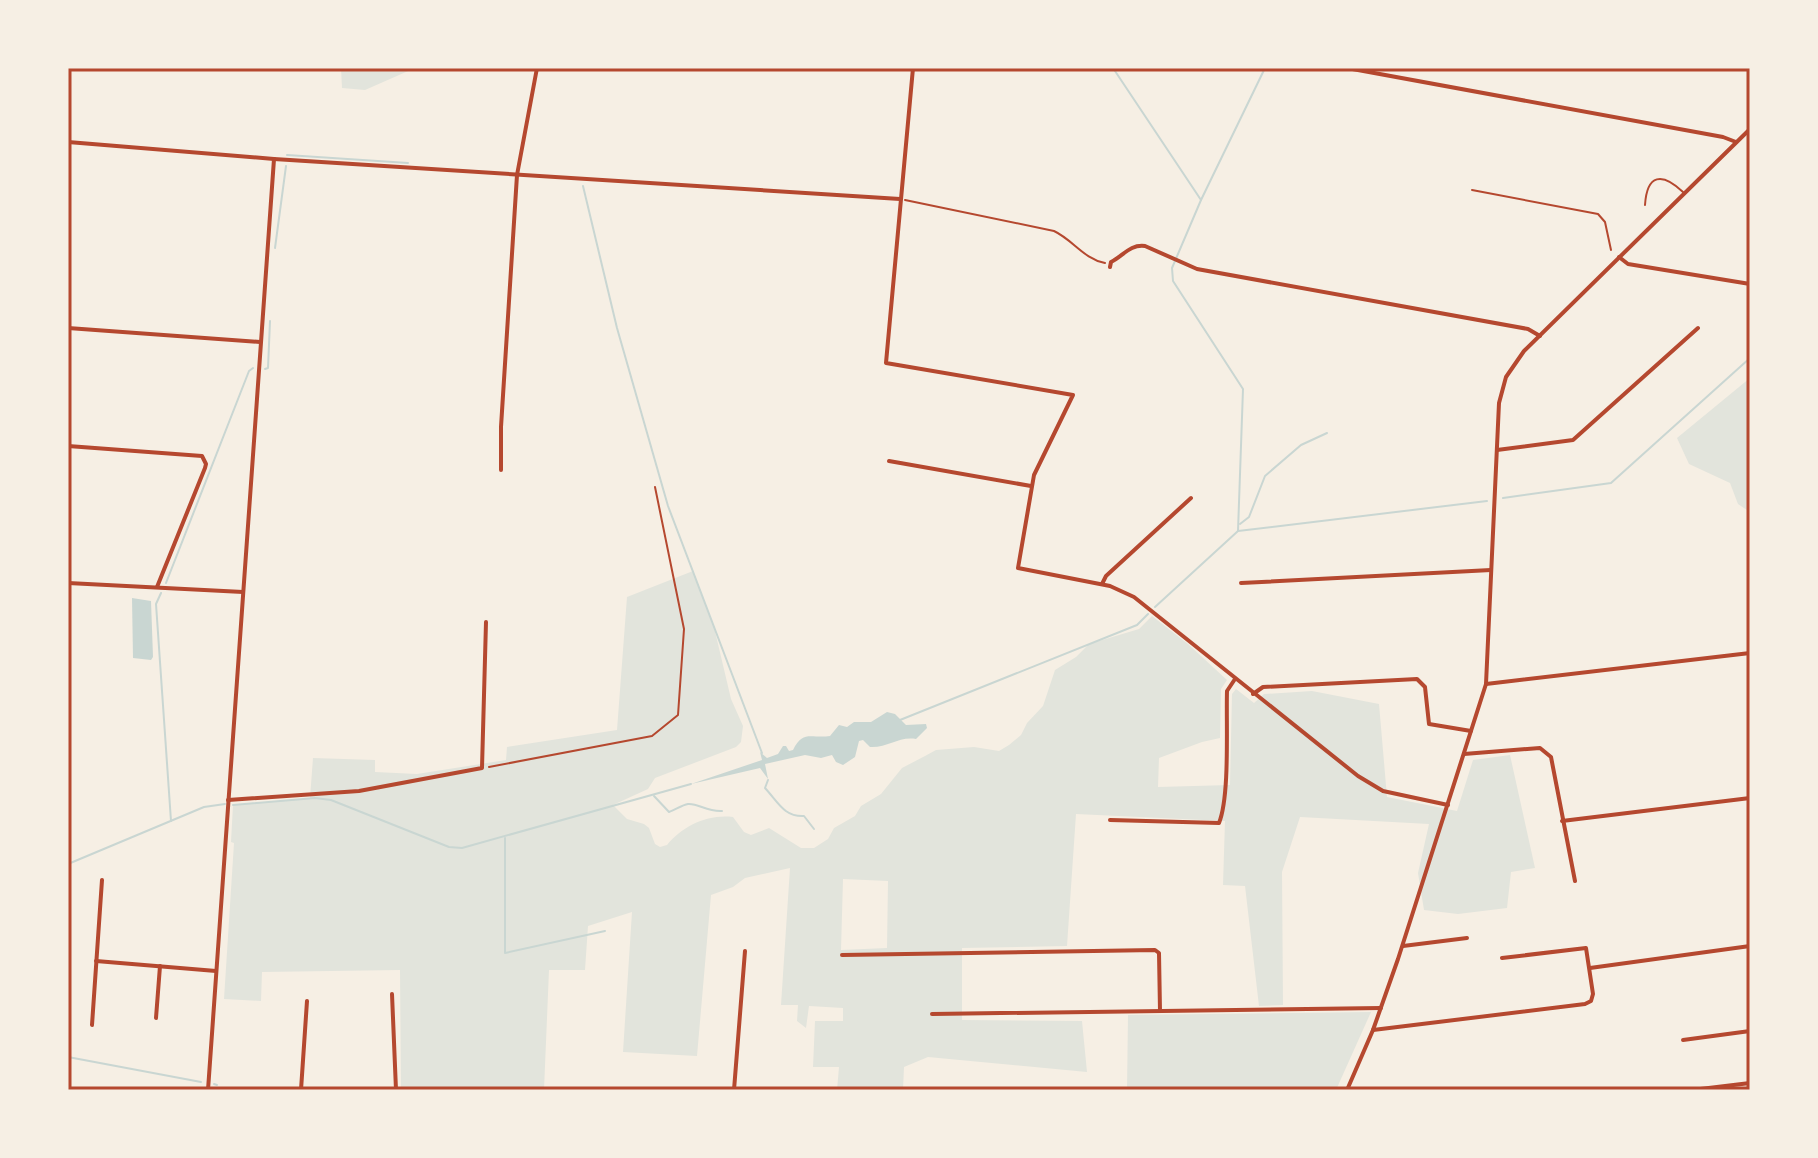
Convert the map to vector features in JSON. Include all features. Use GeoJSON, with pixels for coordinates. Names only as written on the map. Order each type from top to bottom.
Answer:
{"type":"FeatureCollection","features":[{"type":"Feature","properties":{"kind":"street"},"geometry":{"type":"LineString","coordinates":[[501,470],[517,175],[537,68]]}},
{"type":"Feature","properties":{"kind":"street"},"geometry":{"type":"LineString","coordinates":[[913,68],[886,363],[1073,395],[1034,475],[1018,568],[1102,584],[1134,597],[1358,776],[1383,791],[1448,805]]}},
{"type":"Feature","properties":{"kind":"street"},"geometry":{"type":"LineString","coordinates":[[1347,68],[1708,134],[1736,142]]}},
{"type":"Feature","properties":{"kind":"street"},"geometry":{"type":"LineString","coordinates":[[1347,1090],[1373,1030],[1403,946],[1486,684],[1499,403],[1506,377],[1519,356],[1750,129]]}},
{"type":"Feature","properties":{"kind":"street"},"geometry":{"type":"LineString","coordinates":[[68,142],[274,159],[900,199]]}},
{"type":"Feature","properties":{"kind":"street"},"geometry":{"type":"LineString","coordinates":[[208,1090],[274,159]]}},
{"type":"Feature","properties":{"kind":"street"},"geometry":{"type":"LineString","coordinates":[[1111,265],[1137,245],[1145,246],[1197,269],[1528,329],[1540,336]]}},
{"type":"Feature","properties":{"kind":"street"},"geometry":{"type":"LineString","coordinates":[[1619,257],[1628,264],[1750,284]]}},
{"type":"Feature","properties":{"kind":"street"},"geometry":{"type":"LineString","coordinates":[[68,328],[260,342]]}},
{"type":"Feature","properties":{"kind":"street"},"geometry":{"type":"LineString","coordinates":[[1497,450],[1573,440],[1698,328]]}},
{"type":"Feature","properties":{"kind":"street"},"geometry":{"type":"LineString","coordinates":[[68,446],[202,456],[205,468],[157,587]]}},
{"type":"Feature","properties":{"kind":"street"},"geometry":{"type":"LineString","coordinates":[[889,461],[1031,486]]}},
{"type":"Feature","properties":{"kind":"street"},"geometry":{"type":"LineString","coordinates":[[1102,584],[1106,576],[1191,498]]}},
{"type":"Feature","properties":{"kind":"street"},"geometry":{"type":"LineString","coordinates":[[1241,583],[1491,570]]}},
{"type":"Feature","properties":{"kind":"street"},"geometry":{"type":"LineString","coordinates":[[68,583],[243,592]]}},
{"type":"Feature","properties":{"kind":"street"},"geometry":{"type":"LineString","coordinates":[[228,800],[359,791],[482,768],[486,622]]}},
{"type":"Feature","properties":{"kind":"street"},"geometry":{"type":"LineString","coordinates":[[1486,684],[1750,653]]}},
{"type":"Feature","properties":{"kind":"street"},"geometry":{"type":"LineString","coordinates":[[1110,820],[1219,823],[1223,815],[1227,691],[1235,679]]}},
{"type":"Feature","properties":{"kind":"street"},"geometry":{"type":"LineString","coordinates":[[1253,694],[1263,687],[1417,679],[1425,687],[1429,724],[1471,731]]}},
{"type":"Feature","properties":{"kind":"street"},"geometry":{"type":"LineString","coordinates":[[1464,754],[1546,750],[1551,757],[1575,881]]}},
{"type":"Feature","properties":{"kind":"street"},"geometry":{"type":"LineString","coordinates":[[1562,821],[1750,798]]}},
{"type":"Feature","properties":{"kind":"street"},"geometry":{"type":"LineString","coordinates":[[92,1025],[102,880]]}},
{"type":"Feature","properties":{"kind":"street"},"geometry":{"type":"LineString","coordinates":[[1403,946],[1467,938]]}},
{"type":"Feature","properties":{"kind":"street"},"geometry":{"type":"LineString","coordinates":[[1590,968],[1750,946]]}},
{"type":"Feature","properties":{"kind":"street"},"geometry":{"type":"LineString","coordinates":[[1373,1030],[1591,1001],[1593,994],[1586,948],[1502,958]]}},
{"type":"Feature","properties":{"kind":"street"},"geometry":{"type":"LineString","coordinates":[[842,955],[1155,950],[1159,953],[1160,1011]]}},
{"type":"Feature","properties":{"kind":"street"},"geometry":{"type":"LineString","coordinates":[[734,1090],[745,951]]}},
{"type":"Feature","properties":{"kind":"street"},"geometry":{"type":"LineString","coordinates":[[96,961],[216,971]]}},
{"type":"Feature","properties":{"kind":"street"},"geometry":{"type":"LineString","coordinates":[[156,1018],[160,966]]}},
{"type":"Feature","properties":{"kind":"street"},"geometry":{"type":"LineString","coordinates":[[392,994],[396,1090]]}},
{"type":"Feature","properties":{"kind":"street"},"geometry":{"type":"LineString","coordinates":[[301,1090],[307,1001]]}},
{"type":"Feature","properties":{"kind":"street"},"geometry":{"type":"LineString","coordinates":[[932,1014],[1381,1008]]}},
{"type":"Feature","properties":{"kind":"street"},"geometry":{"type":"LineString","coordinates":[[1683,1040],[1750,1031]]}},
{"type":"Feature","properties":{"kind":"street"},"geometry":{"type":"LineString","coordinates":[[1692,1090],[1750,1083]]}},
{"type":"Feature","properties":{"kind":"lane"},"geometry":{"type":"LineString","coordinates":[[1645,205],[1650,182],[1659,179],[1672,182],[1684,193]]}},
{"type":"Feature","properties":{"kind":"lane"},"geometry":{"type":"LineString","coordinates":[[1472,190],[1592,212],[1605,222],[1611,250]]}},
{"type":"Feature","properties":{"kind":"path"},"geometry":{"type":"LineString","coordinates":[[900,199],[1054,231],[1087,256],[1111,265]]}},
{"type":"Feature","properties":{"kind":"path"},"geometry":{"type":"LineString","coordinates":[[482,768],[652,736],[678,715],[684,629],[655,487]]}},
{"type":"Feature","properties":{"kind":"shaded area"},"geometry":{"type":"Polygon","coordinates":[[[341,68],[415,68],[365,90],[342,88],[341,68]]]}},
{"type":"Feature","properties":{"kind":"shaded area"},"geometry":{"type":"Polygon","coordinates":[[[1750,378],[1750,512],[1738,504],[1730,483],[1689,464],[1677,438],[1750,378]]]}},
{"type":"Feature","properties":{"kind":"shaded area"},"geometry":{"type":"Polygon","coordinates":[[[693,571],[714,627],[731,699],[743,726],[741,742],[736,747],[655,778],[648,789],[613,805],[627,819],[649,828],[655,844],[660,847],[696,823],[714,817],[733,817],[744,832],[751,835],[769,828],[801,848],[814,848],[828,839],[834,828],[855,816],[861,806],[881,794],[902,768],[936,750],[974,747],[999,751],[1009,745],[1021,735],[1027,723],[1043,706],[1055,670],[1076,657],[1089,644],[1139,629],[1152,616],[1227,680],[1221,689],[1220,738],[1159,758],[1158,787],[1230,785],[1232,694],[1236,689],[1254,703],[1264,694],[1312,691],[1379,704],[1387,797],[1457,811],[1473,760],[1510,755],[1535,868],[1511,872],[1507,908],[1458,914],[1424,910],[1418,873],[1429,824],[1300,817],[1282,872],[1283,1005],[1259,1006],[1245,886],[1223,885],[1225,821],[1076,814],[1067,946],[962,948],[962,1020],[1082,1021],[1087,1072],[928,1057],[904,1067],[903,1090],[837,1090],[839,1067],[813,1067],[815,1021],[843,1021],[843,1008],[809,1006],[806,1028],[797,1021],[798,1005],[781,1005],[790,868],[745,878],[733,887],[711,895],[697,1056],[623,1052],[632,912],[588,926],[585,970],[549,970],[544,1090],[401,1090],[400,970],[262,972],[261,1001],[224,999],[234,843],[231,842],[233,805],[310,798],[313,758],[375,760],[375,772],[417,774],[506,760],[507,747],[617,730],[627,597],[693,571]],[[843,879],[841,950],[887,948],[888,881],[843,879]]]}},
{"type":"Feature","properties":{"kind":"shaded area"},"geometry":{"type":"Polygon","coordinates":[[[132,598],[151,601],[151,660],[133,658],[132,598]]]}},
{"type":"Feature","properties":{"kind":"shaded area"},"geometry":{"type":"Polygon","coordinates":[[[887,712],[895,714],[906,725],[926,724],[927,728],[916,739],[904,739],[882,746],[870,747],[863,740],[859,741],[855,757],[843,765],[836,762],[832,755],[821,758],[805,755],[765,764],[768,779],[760,768],[691,784],[762,760],[760,752],[767,758],[778,754],[783,746],[789,751],[793,750],[804,737],[830,736],[839,725],[847,727],[854,722],[871,722],[887,712]]]}},
{"type":"Feature","properties":{"kind":"shaded area"},"geometry":{"type":"Polygon","coordinates":[[[1371,1012],[1336,1090],[1127,1090],[1128,1015],[1371,1012]]]}},
{"type":"Feature","properties":{"kind":"waterway"},"geometry":{"type":"LineString","coordinates":[[1113,68],[1201,200]]}},
{"type":"Feature","properties":{"kind":"waterway"},"geometry":{"type":"LineString","coordinates":[[1238,531],[1243,389],[1173,281],[1172,268],[1265,68]]}},
{"type":"Feature","properties":{"kind":"waterway"},"geometry":{"type":"LineString","coordinates":[[287,155],[408,163]]}},
{"type":"Feature","properties":{"kind":"waterway"},"geometry":{"type":"LineString","coordinates":[[275,248],[286,166]]}},
{"type":"Feature","properties":{"kind":"waterway"},"geometry":{"type":"LineString","coordinates":[[583,186],[617,328],[668,506],[762,753]]}},
{"type":"Feature","properties":{"kind":"waterway"},"geometry":{"type":"LineString","coordinates":[[265,369],[268,368],[270,321]]}},
{"type":"Feature","properties":{"kind":"waterway"},"geometry":{"type":"LineString","coordinates":[[1503,498],[1611,483],[1750,358]]}},
{"type":"Feature","properties":{"kind":"waterway"},"geometry":{"type":"LineString","coordinates":[[166,583],[249,371],[253,368]]}},
{"type":"Feature","properties":{"kind":"waterway"},"geometry":{"type":"LineString","coordinates":[[1240,524],[1249,517],[1265,476],[1301,445],[1327,433]]}},
{"type":"Feature","properties":{"kind":"waterway"},"geometry":{"type":"LineString","coordinates":[[1155,607],[1238,531],[1487,501]]}},
{"type":"Feature","properties":{"kind":"waterway"},"geometry":{"type":"LineString","coordinates":[[161,593],[156,604],[171,821]]}},
{"type":"Feature","properties":{"kind":"waterway"},"geometry":{"type":"LineString","coordinates":[[900,720],[1137,625],[1148,614]]}},
{"type":"Feature","properties":{"kind":"waterway"},"geometry":{"type":"LineString","coordinates":[[768,780],[765,788],[778,803],[791,814],[804,816],[814,829]]}},
{"type":"Feature","properties":{"kind":"waterway"},"geometry":{"type":"LineString","coordinates":[[233,805],[315,798],[331,800],[449,847],[462,848],[691,784]]}},
{"type":"Feature","properties":{"kind":"waterway"},"geometry":{"type":"LineString","coordinates":[[654,796],[669,812],[688,804],[722,811]]}},
{"type":"Feature","properties":{"kind":"waterway"},"geometry":{"type":"LineString","coordinates":[[68,864],[204,807],[225,804]]}},
{"type":"Feature","properties":{"kind":"waterway"},"geometry":{"type":"LineString","coordinates":[[505,838],[505,953],[605,931]]}},
{"type":"Feature","properties":{"kind":"waterway"},"geometry":{"type":"LineString","coordinates":[[68,1057],[201,1082]]}}]}
